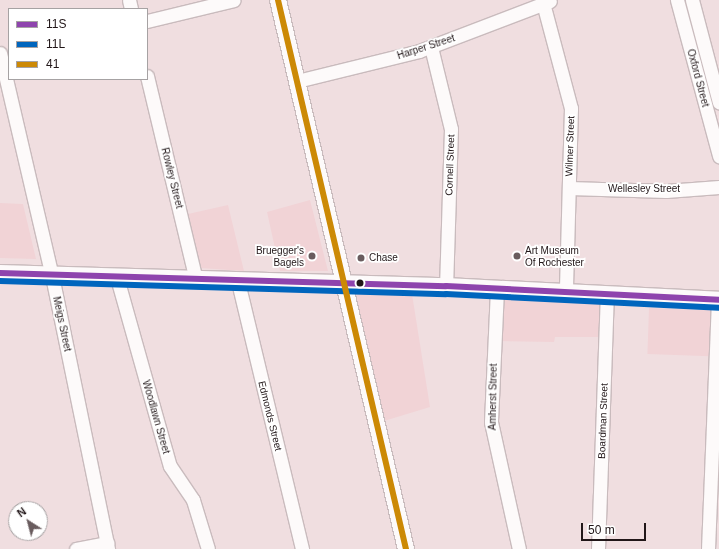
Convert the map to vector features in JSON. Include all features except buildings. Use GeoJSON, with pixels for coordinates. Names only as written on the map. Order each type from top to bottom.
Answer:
{"type":"FeatureCollection","features":[{"type":"Feature","properties":{"kind":"main road"},"geometry":{"type":"LineString","coordinates":[[278,0],[342,285],[406,549]]}},
{"type":"Feature","properties":{"kind":"main road"},"geometry":{"type":"LineString","coordinates":[[0,273],[238,282],[446,286],[607,293],[718,300]]}},
{"type":"Feature","properties":{"kind":"street"},"geometry":{"type":"LineString","coordinates":[[148,21],[234,0]]}},
{"type":"Feature","properties":{"kind":"street","name":"Oxford Street"},"geometry":{"type":"LineString","coordinates":[[677,0],[719,156]]}},
{"type":"Feature","properties":{"kind":"street","name":"Oxford Street"},"geometry":{"type":"LineString","coordinates":[[692,0],[719,102]]}},
{"type":"Feature","properties":{"kind":"street","name":"Harper Street"},"geometry":{"type":"LineString","coordinates":[[297,81],[431,47],[547,2]]}},
{"type":"Feature","properties":{"kind":"street","name":"Wilmer Street"},"geometry":{"type":"LineString","coordinates":[[547,2],[571,108],[566,292]]}},
{"type":"Feature","properties":{"kind":"street","name":"Cornell Street"},"geometry":{"type":"LineString","coordinates":[[431,47],[451,129],[446,286]]}},
{"type":"Feature","properties":{"kind":"street","name":"Meigs Street"},"geometry":{"type":"LineString","coordinates":[[0,54],[52,276],[107,546]]}},
{"type":"Feature","properties":{"kind":"street","name":"Rowley Street"},"geometry":{"type":"LineString","coordinates":[[148,80],[196,280]]}},
{"type":"Feature","properties":{"kind":"street","name":"Wellesley Street"},"geometry":{"type":"LineString","coordinates":[[569,188],[666,191],[719,187]]}},
{"type":"Feature","properties":{"kind":"street","name":"Woodlawn Street"},"geometry":{"type":"LineString","coordinates":[[116,278],[170,466],[194,500],[208,549]]}},
{"type":"Feature","properties":{"kind":"street","name":"Edmonds Street"},"geometry":{"type":"LineString","coordinates":[[238,282],[302,549]]}},
{"type":"Feature","properties":{"kind":"street","name":"Amherst Street"},"geometry":{"type":"LineString","coordinates":[[497,289],[491,427],[519,549]]}},
{"type":"Feature","properties":{"kind":"street","name":"Boardman Street"},"geometry":{"type":"LineString","coordinates":[[598,549],[607,293]]}},
{"type":"Feature","properties":{"kind":"street"},"geometry":{"type":"LineString","coordinates":[[708,549],[718,300]]}},
{"type":"Feature","properties":{"kind":"street"},"geometry":{"type":"LineString","coordinates":[[712,459],[719,471]]}},
{"type":"Feature","properties":{"kind":"street"},"geometry":{"type":"LineString","coordinates":[[76,549],[107,546]]}},
{"type":"Feature","properties":{"kind":"shaded area"},"geometry":{"type":"Polygon","coordinates":[[[310,200],[328,271],[280,271],[267,212],[310,200]]]}},
{"type":"Feature","properties":{"kind":"shaded area"},"geometry":{"type":"Polygon","coordinates":[[[0,203],[23,204],[36,259],[0,258],[0,203]]]}},
{"type":"Feature","properties":{"kind":"shaded area"},"geometry":{"type":"Polygon","coordinates":[[[228,205],[244,271],[201,268],[188,214],[228,205]]]}},
{"type":"Feature","properties":{"kind":"shaded area"},"geometry":{"type":"Polygon","coordinates":[[[352,294],[412,294],[430,407],[384,421],[352,294]]]}},
{"type":"Feature","properties":{"kind":"shaded area"},"geometry":{"type":"Polygon","coordinates":[[[600,299],[599,337],[555,337],[554,342],[500,341],[504,300],[600,299]]]}},
{"type":"Feature","properties":{"kind":"shaded area"},"geometry":{"type":"Polygon","coordinates":[[[649,308],[719,310],[717,356],[647,354],[649,308]]]}},
{"type":"Feature","properties":{"kind":"transit line","name":"41"},"geometry":{"type":"LineString","coordinates":[[278,0],[406,549]]}},
{"type":"Feature","properties":{"kind":"transit line","name":"11S"},"geometry":{"type":"LineString","coordinates":[[0,273],[446,286],[719,300]]}},
{"type":"Feature","properties":{"kind":"transit line","name":"11L"},"geometry":{"type":"LineString","coordinates":[[0,281],[446,294],[719,308]]}},
{"type":"Feature","properties":{"kind":"place","name":"Bruegger's Bagels"},"geometry":{"type":"Point","coordinates":[312,256]}},
{"type":"Feature","properties":{"kind":"place","name":"Art Museum Of Rochester"},"geometry":{"type":"Point","coordinates":[517,256]}},
{"type":"Feature","properties":{"kind":"place","name":"Chase"},"geometry":{"type":"Point","coordinates":[361,258]}}]}
